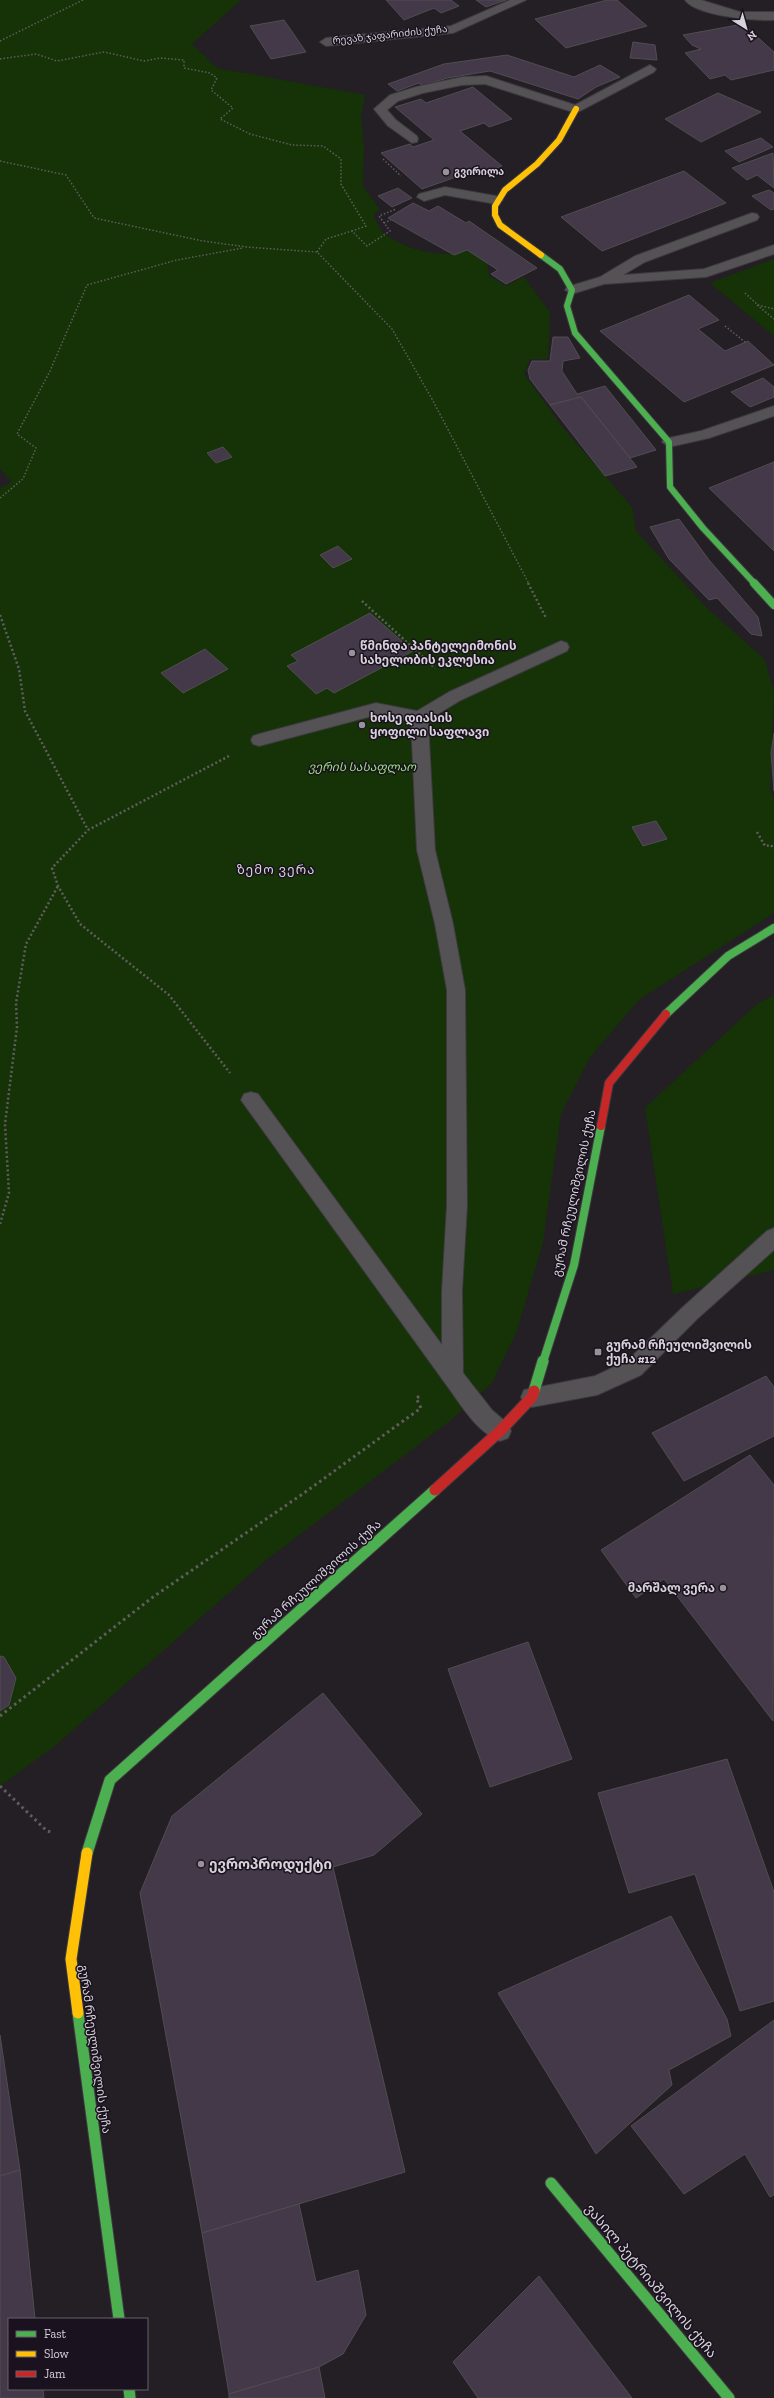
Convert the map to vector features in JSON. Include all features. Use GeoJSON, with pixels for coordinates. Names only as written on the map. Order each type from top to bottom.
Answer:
{"type":"FeatureCollection","features":[{"type":"Feature","properties":{"kind":"street"},"geometry":{"type":"LineString","coordinates":[[576,109],[563,136],[537,164],[516,179],[496,200],[494,211],[500,225],[560,269],[572,290],[567,306],[575,333],[669,442],[670,487],[703,528],[774,606]]}},
{"type":"Feature","properties":{"kind":"street","name":"გურამ რჩეულიშვილის ქუჩა"},"geometry":{"type":"LineString","coordinates":[[119,2318],[71,1959],[88,1845],[110,1780],[500,1432],[532,1397],[574,1265],[609,1083],[662,1017],[728,956],[774,928]]}},
{"type":"Feature","properties":{"kind":"street","name":"ვასილ პეტრიაშვილის ქუჩა"},"geometry":{"type":"LineString","coordinates":[[551,2182],[729,2398]]}},
{"type":"Feature","properties":{"kind":"lane","name":"რევაზ ჯაფარიძის ქუჩა"},"geometry":{"type":"LineString","coordinates":[[326,42],[453,29],[520,0]]}},
{"type":"Feature","properties":{"kind":"lane"},"geometry":{"type":"LineString","coordinates":[[691,0],[733,16],[747,18],[774,16]]}},
{"type":"Feature","properties":{"kind":"lane"},"geometry":{"type":"LineString","coordinates":[[412,139],[392,123],[380,109],[394,98],[462,81],[486,80],[576,109],[650,69]]}},
{"type":"Feature","properties":{"kind":"lane"},"geometry":{"type":"LineString","coordinates":[[424,197],[445,191],[496,200]]}},
{"type":"Feature","properties":{"kind":"lane"},"geometry":{"type":"LineString","coordinates":[[572,290],[603,280],[640,259],[752,217]]}},
{"type":"Feature","properties":{"kind":"lane"},"geometry":{"type":"LineString","coordinates":[[603,280],[706,273],[774,249]]}},
{"type":"Feature","properties":{"kind":"lane"},"geometry":{"type":"LineString","coordinates":[[669,442],[704,435],[774,411]]}},
{"type":"Feature","properties":{"kind":"lane"},"geometry":{"type":"LineString","coordinates":[[259,740],[376,709],[419,717],[455,696],[561,647]]}},
{"type":"Feature","properties":{"kind":"lane"},"geometry":{"type":"LineString","coordinates":[[419,717],[426,850],[444,924],[456,990],[457,1205],[452,1291],[452,1376]]}},
{"type":"Feature","properties":{"kind":"lane"},"geometry":{"type":"LineString","coordinates":[[251,1100],[452,1376],[484,1417],[500,1432]]}},
{"type":"Feature","properties":{"kind":"lane"},"geometry":{"type":"LineString","coordinates":[[532,1397],[597,1385],[634,1368],[690,1313],[774,1237]]}},
{"type":"Feature","properties":{"kind":"path"},"geometry":{"type":"LineString","coordinates":[[0,41],[83,0]]}},
{"type":"Feature","properties":{"kind":"path"},"geometry":{"type":"LineString","coordinates":[[0,59],[36,54],[57,61],[104,52],[144,61],[160,58],[184,60],[184,68],[210,72],[217,78],[211,90],[233,108],[220,119],[250,134],[292,145],[323,146],[341,159],[341,184],[366,226],[326,239],[317,252]]}},
{"type":"Feature","properties":{"kind":"path"},"geometry":{"type":"LineString","coordinates":[[0,161],[66,175],[94,218],[204,241],[247,247],[317,252],[392,329],[432,399],[480,496],[561,647]]}},
{"type":"Feature","properties":{"kind":"path"},"geometry":{"type":"LineString","coordinates":[[384,223],[391,220]]}},
{"type":"Feature","properties":{"kind":"path"},"geometry":{"type":"LineString","coordinates":[[352,231],[367,246],[385,235]]}},
{"type":"Feature","properties":{"kind":"path"},"geometry":{"type":"LineString","coordinates":[[0,498],[22,479],[36,448],[17,434],[50,371],[87,285],[177,260],[247,247]]}},
{"type":"Feature","properties":{"kind":"path"},"geometry":{"type":"LineString","coordinates":[[745,290],[750,300],[774,319]]}},
{"type":"Feature","properties":{"kind":"path"},"geometry":{"type":"LineString","coordinates":[[750,300],[758,305],[774,309]]}},
{"type":"Feature","properties":{"kind":"path"},"geometry":{"type":"LineString","coordinates":[[725,326],[745,342]]}},
{"type":"Feature","properties":{"kind":"path"},"geometry":{"type":"LineString","coordinates":[[362,601],[432,664],[455,696]]}},
{"type":"Feature","properties":{"kind":"path"},"geometry":{"type":"LineString","coordinates":[[0,615],[19,669],[26,711],[88,830]]}},
{"type":"Feature","properties":{"kind":"path"},"geometry":{"type":"LineString","coordinates":[[251,1100],[169,995],[80,924],[58,886],[52,868],[88,830],[259,740]]}},
{"type":"Feature","properties":{"kind":"path"},"geometry":{"type":"LineString","coordinates":[[757,832],[765,846],[771,845],[774,849]]}},
{"type":"Feature","properties":{"kind":"path"},"geometry":{"type":"LineString","coordinates":[[0,1224],[9,1193],[5,1124],[17,1027],[16,1003],[26,944],[58,886]]}},
{"type":"Feature","properties":{"kind":"path"},"geometry":{"type":"LineString","coordinates":[[0,1716],[154,1597],[304,1493],[420,1408],[416,1398],[452,1376]]}},
{"type":"Feature","properties":{"kind":"green space","name":"ვერის სასაფლაო"},"geometry":{"type":"Polygon","coordinates":[[[0,0],[241,0],[192,44],[217,68],[365,95],[361,115],[364,148],[363,186],[380,210],[373,214],[380,229],[384,233],[405,245],[426,252],[447,254],[467,251],[487,262],[489,276],[506,286],[524,277],[550,312],[548,359],[530,359],[524,374],[563,428],[632,507],[636,531],[707,608],[765,660],[774,693],[770,787],[774,800],[774,913],[640,999],[590,1057],[561,1114],[543,1242],[517,1331],[492,1383],[451,1420],[265,1561],[56,1745],[0,1786],[0,488],[12,482],[0,469],[0,0]]]}},
{"type":"Feature","properties":{"kind":"green space"},"geometry":{"type":"Polygon","coordinates":[[[774,259],[774,336],[710,283],[774,259]]]}},
{"type":"Feature","properties":{"kind":"green space"},"geometry":{"type":"Polygon","coordinates":[[[774,995],[774,1270],[673,1294],[645,1108],[757,1004],[774,995]]]}},
{"type":"Feature","properties":{"kind":"building"},"geometry":{"type":"Polygon","coordinates":[[[386,0],[451,0],[459,6],[441,13],[434,8],[404,20],[386,0]]]}},
{"type":"Feature","properties":{"kind":"building"},"geometry":{"type":"Polygon","coordinates":[[[476,0],[506,0],[486,7],[476,0]]]}},
{"type":"Feature","properties":{"kind":"building"},"geometry":{"type":"Polygon","coordinates":[[[607,0],[617,0],[647,26],[566,48],[535,19],[607,0]]]}},
{"type":"Feature","properties":{"kind":"building"},"geometry":{"type":"Polygon","coordinates":[[[284,20],[306,52],[271,59],[250,26],[284,20]]]}},
{"type":"Feature","properties":{"kind":"building"},"geometry":{"type":"Polygon","coordinates":[[[743,24],[774,52],[774,70],[731,80],[725,75],[710,79],[685,53],[701,49],[692,45],[683,35],[743,24]]]}},
{"type":"Feature","properties":{"kind":"building"},"geometry":{"type":"Polygon","coordinates":[[[633,42],[655,45],[657,60],[630,58],[633,42]]]}},
{"type":"Feature","properties":{"kind":"building"},"geometry":{"type":"Polygon","coordinates":[[[507,55],[574,77],[600,65],[620,77],[596,87],[578,99],[490,71],[447,78],[423,86],[419,83],[397,91],[388,84],[444,64],[507,55]]]}},
{"type":"Feature","properties":{"kind":"building"},"geometry":{"type":"Polygon","coordinates":[[[473,87],[512,119],[489,127],[484,123],[460,131],[502,166],[477,175],[473,171],[422,189],[381,153],[410,144],[413,147],[434,140],[395,107],[421,99],[426,103],[473,87]]]}},
{"type":"Feature","properties":{"kind":"building"},"geometry":{"type":"Polygon","coordinates":[[[718,93],[761,112],[701,142],[665,119],[718,93]]]}},
{"type":"Feature","properties":{"kind":"building"},"geometry":{"type":"Polygon","coordinates":[[[761,138],[773,147],[739,162],[725,151],[761,138]]]}},
{"type":"Feature","properties":{"kind":"building"},"geometry":{"type":"Polygon","coordinates":[[[773,153],[774,188],[757,175],[747,180],[732,168],[773,153]]]}},
{"type":"Feature","properties":{"kind":"building"},"geometry":{"type":"Polygon","coordinates":[[[684,171],[726,203],[602,251],[561,217],[684,171]]]}},
{"type":"Feature","properties":{"kind":"building"},"geometry":{"type":"Polygon","coordinates":[[[398,188],[412,198],[392,207],[378,196],[398,188]]]}},
{"type":"Feature","properties":{"kind":"building"},"geometry":{"type":"Polygon","coordinates":[[[769,190],[774,193],[774,209],[771,210],[752,196],[769,190]]]}},
{"type":"Feature","properties":{"kind":"building"},"geometry":{"type":"Polygon","coordinates":[[[413,203],[429,211],[438,206],[466,223],[469,221],[537,268],[506,284],[491,274],[498,270],[467,250],[454,255],[388,218],[413,203]]]}},
{"type":"Feature","properties":{"kind":"building"},"geometry":{"type":"Polygon","coordinates":[[[689,295],[719,320],[698,329],[725,351],[748,341],[774,365],[684,402],[600,331],[689,295]]]}},
{"type":"Feature","properties":{"kind":"building"},"geometry":{"type":"Polygon","coordinates":[[[553,337],[568,337],[580,358],[563,361],[562,371],[577,394],[605,386],[656,450],[630,458],[581,397],[550,405],[530,379],[528,370],[532,361],[550,361],[553,337]]]}},
{"type":"Feature","properties":{"kind":"building"},"geometry":{"type":"Polygon","coordinates":[[[763,378],[774,387],[774,397],[750,407],[731,392],[763,378]]]}},
{"type":"Feature","properties":{"kind":"building"},"geometry":{"type":"Polygon","coordinates":[[[581,397],[637,467],[605,476],[550,405],[581,397]]]}},
{"type":"Feature","properties":{"kind":"building"},"geometry":{"type":"Polygon","coordinates":[[[223,447],[232,457],[216,463],[207,453],[223,447]]]}},
{"type":"Feature","properties":{"kind":"building"},"geometry":{"type":"Polygon","coordinates":[[[774,462],[774,551],[709,488],[774,462]]]}},
{"type":"Feature","properties":{"kind":"building"},"geometry":{"type":"Polygon","coordinates":[[[679,519],[709,560],[758,617],[762,636],[751,634],[717,598],[709,600],[669,559],[650,527],[679,519]]]}},
{"type":"Feature","properties":{"kind":"building"},"geometry":{"type":"Polygon","coordinates":[[[338,546],[352,559],[333,568],[320,555],[338,546]]]}},
{"type":"Feature","properties":{"kind":"building","name":"წმინდა პანტელეიმონის სახელობის ეკლესია"},"geometry":{"type":"Polygon","coordinates":[[[370,613],[413,651],[334,693],[327,688],[316,694],[287,666],[298,661],[291,655],[370,613]]]}},
{"type":"Feature","properties":{"kind":"building"},"geometry":{"type":"Polygon","coordinates":[[[205,649],[228,669],[183,693],[161,673],[205,649]]]}},
{"type":"Feature","properties":{"kind":"building"},"geometry":{"type":"Polygon","coordinates":[[[774,733],[774,791],[771,753],[774,733]]]}},
{"type":"Feature","properties":{"kind":"building"},"geometry":{"type":"Polygon","coordinates":[[[656,821],[667,839],[643,846],[632,827],[656,821]]]}},
{"type":"Feature","properties":{"kind":"building"},"geometry":{"type":"Polygon","coordinates":[[[766,1376],[774,1387],[774,1436],[684,1481],[652,1433],[766,1376]]]}},
{"type":"Feature","properties":{"kind":"building","name":"მარშალ ვერა"},"geometry":{"type":"Polygon","coordinates":[[[750,1455],[774,1485],[773,1721],[664,1579],[636,1598],[601,1550],[750,1455]]]}},
{"type":"Feature","properties":{"kind":"building"},"geometry":{"type":"Polygon","coordinates":[[[528,1642],[572,1759],[490,1787],[448,1669],[528,1642]]]}},
{"type":"Feature","properties":{"kind":"building"},"geometry":{"type":"Polygon","coordinates":[[[0,1656],[4,1657],[16,1678],[9,1705],[0,1711],[0,1656]]]}},
{"type":"Feature","properties":{"kind":"building"},"geometry":{"type":"Polygon","coordinates":[[[323,1693],[422,1814],[374,1855],[333,1867],[405,2172],[202,2233],[140,1893],[172,1816],[323,1693]]]}},
{"type":"Feature","properties":{"kind":"building"},"geometry":{"type":"Polygon","coordinates":[[[727,1759],[774,1892],[774,2001],[740,2011],[695,1874],[629,1893],[598,1793],[727,1759]]]}},
{"type":"Feature","properties":{"kind":"building"},"geometry":{"type":"Polygon","coordinates":[[[671,1916],[727,2019],[731,2036],[669,2070],[672,2085],[596,2154],[498,1993],[671,1916]]]}},
{"type":"Feature","properties":{"kind":"building"},"geometry":{"type":"Polygon","coordinates":[[[774,2020],[774,2195],[770,2197],[745,2154],[684,2194],[631,2126],[774,2020]]]}},
{"type":"Feature","properties":{"kind":"building"},"geometry":{"type":"Polygon","coordinates":[[[0,2035],[20,2170],[0,2176],[0,2035]]]}},
{"type":"Feature","properties":{"kind":"building"},"geometry":{"type":"Polygon","coordinates":[[[20,2170],[35,2318],[8,2318],[8,2390],[43,2390],[44,2398],[0,2398],[0,2176],[20,2170]]]}},
{"type":"Feature","properties":{"kind":"building"},"geometry":{"type":"Polygon","coordinates":[[[299,2204],[316,2282],[358,2270],[366,2315],[343,2354],[319,2367],[229,2394],[202,2233],[299,2204]]]}},
{"type":"Feature","properties":{"kind":"building"},"geometry":{"type":"Polygon","coordinates":[[[539,2276],[632,2398],[478,2398],[453,2362],[539,2276]]]}},
{"type":"Feature","properties":{"kind":"building"},"geometry":{"type":"Polygon","coordinates":[[[319,2367],[325,2398],[229,2398],[229,2394],[319,2367]]]}},
{"type":"Feature","properties":{"kind":"traffic: fast"},"geometry":{"type":"LineString","coordinates":[[541,255],[560,269],[572,290],[567,306],[575,333],[669,442],[670,487],[703,528],[774,605]]}},
{"type":"Feature","properties":{"kind":"traffic: fast"},"geometry":{"type":"LineString","coordinates":[[666,1014],[728,956],[774,928]]}},
{"type":"Feature","properties":{"kind":"traffic: fast"},"geometry":{"type":"LineString","coordinates":[[534,1391],[574,1265],[601,1126]]}},
{"type":"Feature","properties":{"kind":"traffic: fast"},"geometry":{"type":"LineString","coordinates":[[87,1853],[110,1780],[435,1490]]}},
{"type":"Feature","properties":{"kind":"traffic: fast"},"geometry":{"type":"LineString","coordinates":[[78,2013],[119,2318]]}},
{"type":"Feature","properties":{"kind":"traffic: fast"},"geometry":{"type":"LineString","coordinates":[[551,2183],[729,2398]]}},
{"type":"Feature","properties":{"kind":"traffic: fast"},"geometry":{"type":"LineString","coordinates":[[129,2390],[130,2398]]}},
{"type":"Feature","properties":{"kind":"traffic: slow"},"geometry":{"type":"LineString","coordinates":[[541,255],[500,225],[495,215],[495,206],[505,190],[537,164],[559,140],[576,109]]}},
{"type":"Feature","properties":{"kind":"traffic: slow"},"geometry":{"type":"LineString","coordinates":[[78,2013],[71,1959],[87,1853]]}},
{"type":"Feature","properties":{"kind":"traffic: jam"},"geometry":{"type":"LineString","coordinates":[[601,1126],[609,1083],[666,1014]]}},
{"type":"Feature","properties":{"kind":"traffic: jam"},"geometry":{"type":"LineString","coordinates":[[435,1490],[500,1431],[532,1397],[534,1391]]}},
{"type":"Feature","properties":{"kind":"place","name":"გვირილა"},"geometry":{"type":"Point","coordinates":[446,172]}},
{"type":"Feature","properties":{"kind":"place","name":"წმინდა პანტელეიმონის სახელობის ეკლესია"},"geometry":{"type":"Point","coordinates":[352,653]}},
{"type":"Feature","properties":{"kind":"place","name":"ხოსე დიასის ყოფილი საფლავი"},"geometry":{"type":"Point","coordinates":[362,725]}},
{"type":"Feature","properties":{"kind":"place","name":"გურამ რჩეულიშვილის ქუჩა #12"},"geometry":{"type":"Point","coordinates":[598,1352]}},
{"type":"Feature","properties":{"kind":"place","name":"მარშალ ვერა"},"geometry":{"type":"Point","coordinates":[723,1588]}},
{"type":"Feature","properties":{"kind":"place","name":"ევროპროდუქტი"},"geometry":{"type":"Point","coordinates":[201,1864]}},
{"type":"Feature","properties":{"kind":"district","name":"ზემო ვერა"},"geometry":{"type":"Point","coordinates":[276,869]}}]}
